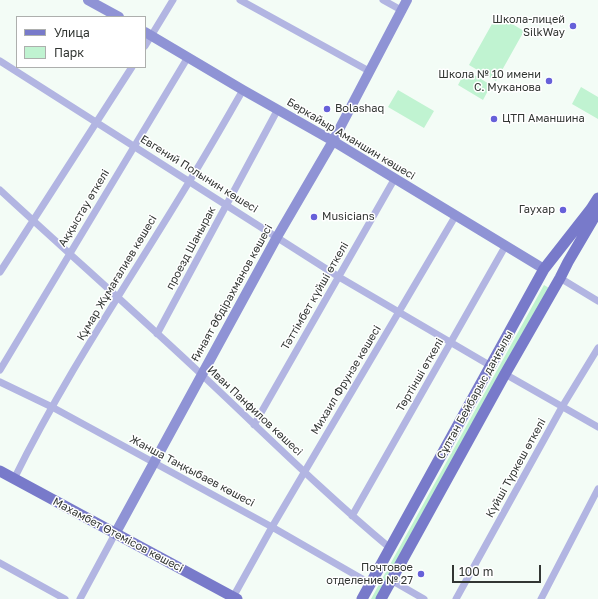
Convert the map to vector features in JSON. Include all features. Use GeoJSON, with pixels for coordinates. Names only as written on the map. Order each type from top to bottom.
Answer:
{"type":"FeatureCollection","features":[{"type":"Feature","properties":{"kind":"main road","name":"Сұлтан Бейбарыс даңғылы"},"geometry":{"type":"LineString","coordinates":[[362,599],[544,269],[598,198]]}},
{"type":"Feature","properties":{"kind":"main road","name":"Сұлтан Бейбарыс даңғылы"},"geometry":{"type":"LineString","coordinates":[[381,599],[505,374],[598,212]]}},
{"type":"Feature","properties":{"kind":"main road"},"geometry":{"type":"LineString","coordinates":[[555,256],[562,256],[568,262]]}},
{"type":"Feature","properties":{"kind":"main road","name":"Махамбет Өтемісов көшесі"},"geometry":{"type":"LineString","coordinates":[[0,471],[234,598]]}},
{"type":"Feature","properties":{"kind":"street"},"geometry":{"type":"LineString","coordinates":[[88,0],[117,16]]}},
{"type":"Feature","properties":{"kind":"street"},"geometry":{"type":"LineString","coordinates":[[148,34],[173,0]]}},
{"type":"Feature","properties":{"kind":"street"},"geometry":{"type":"LineString","coordinates":[[240,0],[369,71]]}},
{"type":"Feature","properties":{"kind":"street"},"geometry":{"type":"LineString","coordinates":[[383,0],[401,10]]}},
{"type":"Feature","properties":{"kind":"street","name":"Ғинаят Әбдірахманов көшесі"},"geometry":{"type":"LineString","coordinates":[[80,599],[201,374],[277,237],[333,141],[407,0]]}},
{"type":"Feature","properties":{"kind":"street","name":"Беркайыр Аманшин көшесі"},"geometry":{"type":"LineString","coordinates":[[148,34],[396,178],[544,269]]}},
{"type":"Feature","properties":{"kind":"street","name":"Аққыстау өткелі"},"geometry":{"type":"LineString","coordinates":[[0,370],[188,57]]}},
{"type":"Feature","properties":{"kind":"street","name":"Евгений Полынин көшесі"},"geometry":{"type":"LineString","coordinates":[[0,61],[339,276],[491,366]]}},
{"type":"Feature","properties":{"kind":"street"},"geometry":{"type":"LineString","coordinates":[[0,272],[131,68]]}},
{"type":"Feature","properties":{"kind":"street","name":"Құмар Жұмағалиев көшесі"},"geometry":{"type":"LineString","coordinates":[[14,478],[52,407],[117,297],[190,181],[243,90]]}},
{"type":"Feature","properties":{"kind":"street","name":"проезд Шанырак"},"geometry":{"type":"LineString","coordinates":[[157,334],[278,110]]}},
{"type":"Feature","properties":{"kind":"street","name":"Тәттімбет күйші өткелі"},"geometry":{"type":"LineString","coordinates":[[254,425],[396,178]]}},
{"type":"Feature","properties":{"kind":"street","name":"Иван Панфилов көшесі"},"geometry":{"type":"LineString","coordinates":[[0,190],[201,374],[304,472],[390,548]]}},
{"type":"Feature","properties":{"kind":"street","name":"Михаил Фрунзе көшесі"},"geometry":{"type":"LineString","coordinates":[[234,598],[272,527],[456,215]]}},
{"type":"Feature","properties":{"kind":"street","name":"Төртінші өткелі"},"geometry":{"type":"LineString","coordinates":[[352,516],[506,245]]}},
{"type":"Feature","properties":{"kind":"street"},"geometry":{"type":"LineString","coordinates":[[560,278],[598,301]]}},
{"type":"Feature","properties":{"kind":"street","name":"Күйші Түркеш өткелі"},"geometry":{"type":"LineString","coordinates":[[456,599],[562,407],[598,348]]}},
{"type":"Feature","properties":{"kind":"street"},"geometry":{"type":"LineString","coordinates":[[505,374],[598,427]]}},
{"type":"Feature","properties":{"kind":"street","name":"Жанша Таңқыбаев көшесі"},"geometry":{"type":"LineString","coordinates":[[0,382],[52,407],[272,527],[371,584]]}},
{"type":"Feature","properties":{"kind":"street"},"geometry":{"type":"LineString","coordinates":[[541,599],[598,489]]}},
{"type":"Feature","properties":{"kind":"street"},"geometry":{"type":"LineString","coordinates":[[0,563],[65,599]]}},
{"type":"Feature","properties":{"kind":"street"},"geometry":{"type":"LineString","coordinates":[[391,580],[424,599]]}},
{"type":"Feature","properties":{"kind":"green space"},"geometry":{"type":"Polygon","coordinates":[[[497,15],[524,31],[496,81],[469,65],[497,15]]]}},
{"type":"Feature","properties":{"kind":"green space"},"geometry":{"type":"Polygon","coordinates":[[[466,70],[491,85],[483,100],[458,85],[466,70]]]}},
{"type":"Feature","properties":{"kind":"green space"},"geometry":{"type":"Polygon","coordinates":[[[581,87],[598,97],[598,119],[572,104],[581,87]]]}},
{"type":"Feature","properties":{"kind":"green space"},"geometry":{"type":"Polygon","coordinates":[[[398,90],[434,111],[424,128],[388,107],[398,90]]]}},
{"type":"Feature","properties":{"kind":"green space"},"geometry":{"type":"Polygon","coordinates":[[[544,285],[549,288],[378,599],[371,599],[544,285]]]}},
{"type":"Feature","properties":{"kind":"place","name":"Школа-лицей SilkWay"},"geometry":{"type":"Point","coordinates":[573,26]}},
{"type":"Feature","properties":{"kind":"place","name":"Школа № 10 имени С. Муканова"},"geometry":{"type":"Point","coordinates":[549,81]}},
{"type":"Feature","properties":{"kind":"place","name":"Bolashaq"},"geometry":{"type":"Point","coordinates":[327,109]}},
{"type":"Feature","properties":{"kind":"place","name":"ЦТП Аманшина"},"geometry":{"type":"Point","coordinates":[494,119]}},
{"type":"Feature","properties":{"kind":"place","name":"Гаухар"},"geometry":{"type":"Point","coordinates":[563,210]}},
{"type":"Feature","properties":{"kind":"place","name":"Musicians"},"geometry":{"type":"Point","coordinates":[314,217]}},
{"type":"Feature","properties":{"kind":"place","name":"Почтовое отделение № 27"},"geometry":{"type":"Point","coordinates":[421,574]}}]}
